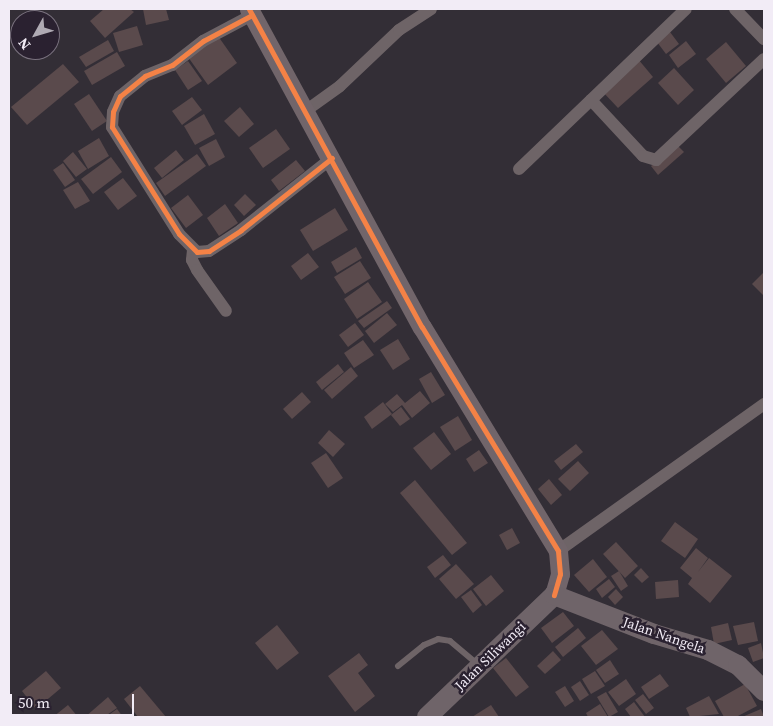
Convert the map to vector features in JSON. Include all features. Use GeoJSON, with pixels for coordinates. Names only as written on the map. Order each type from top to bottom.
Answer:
{"type":"FeatureCollection","features":[{"type":"Feature","properties":{"kind":"main road","name":"Jalan Siliwangi"},"geometry":{"type":"LineString","coordinates":[[428,717],[554,595]]}},
{"type":"Feature","properties":{"kind":"main road","name":"Jalan Nangela"},"geometry":{"type":"LineString","coordinates":[[554,595],[654,634],[708,650],[738,665],[764,691]]}},
{"type":"Feature","properties":{"kind":"street"},"geometry":{"type":"LineString","coordinates":[[304,112],[340,86],[399,30],[430,9]]}},
{"type":"Feature","properties":{"kind":"street"},"geometry":{"type":"LineString","coordinates":[[519,169],[686,9]]}},
{"type":"Feature","properties":{"kind":"street"},"geometry":{"type":"LineString","coordinates":[[735,9],[764,39]]}},
{"type":"Feature","properties":{"kind":"street"},"geometry":{"type":"LineString","coordinates":[[332,158],[225,240],[209,251],[197,252],[179,234],[139,174],[112,127],[113,112],[120,96],[145,76],[172,64],[251,12],[304,112],[332,158],[422,327],[558,551],[560,574],[554,595]]}},
{"type":"Feature","properties":{"kind":"street"},"geometry":{"type":"LineString","coordinates":[[591,100],[643,156],[656,160],[764,59]]}},
{"type":"Feature","properties":{"kind":"street"},"geometry":{"type":"LineString","coordinates":[[193,250],[192,260],[197,270],[226,312]]}},
{"type":"Feature","properties":{"kind":"street"},"geometry":{"type":"LineString","coordinates":[[558,551],[764,404]]}},
{"type":"Feature","properties":{"kind":"lane"},"geometry":{"type":"LineString","coordinates":[[398,666],[424,645],[438,639],[450,641],[480,666]]}},
{"type":"Feature","properties":{"kind":"building"},"geometry":{"type":"Polygon","coordinates":[[[104,9],[130,9],[134,12],[105,38],[90,21],[104,9]]]}},
{"type":"Feature","properties":{"kind":"building"},"geometry":{"type":"Polygon","coordinates":[[[143,9],[166,9],[169,20],[146,25],[143,9]]]}},
{"type":"Feature","properties":{"kind":"building"},"geometry":{"type":"Polygon","coordinates":[[[137,26],[143,45],[119,52],[113,33],[137,26]]]}},
{"type":"Feature","properties":{"kind":"building"},"geometry":{"type":"Polygon","coordinates":[[[670,32],[679,44],[666,54],[657,42],[670,32]]]}},
{"type":"Feature","properties":{"kind":"building"},"geometry":{"type":"Polygon","coordinates":[[[218,36],[237,63],[208,85],[188,57],[218,36]]]}},
{"type":"Feature","properties":{"kind":"building"},"geometry":{"type":"Polygon","coordinates":[[[108,40],[114,51],[86,67],[79,57],[108,40]]]}},
{"type":"Feature","properties":{"kind":"building"},"geometry":{"type":"Polygon","coordinates":[[[686,41],[696,54],[678,68],[669,55],[686,41]]]}},
{"type":"Feature","properties":{"kind":"building"},"geometry":{"type":"Polygon","coordinates":[[[726,42],[746,66],[726,83],[706,59],[726,42]]]}},
{"type":"Feature","properties":{"kind":"building"},"geometry":{"type":"Polygon","coordinates":[[[117,52],[125,66],[92,85],[84,71],[117,52]]]}},
{"type":"Feature","properties":{"kind":"building"},"geometry":{"type":"Polygon","coordinates":[[[638,59],[653,77],[618,108],[602,91],[638,59]]]}},
{"type":"Feature","properties":{"kind":"building"},"geometry":{"type":"Polygon","coordinates":[[[188,61],[202,81],[188,90],[175,70],[188,61]]]}},
{"type":"Feature","properties":{"kind":"building"},"geometry":{"type":"Polygon","coordinates":[[[63,64],[79,82],[27,125],[11,107],[63,64]]]}},
{"type":"Feature","properties":{"kind":"building"},"geometry":{"type":"Polygon","coordinates":[[[674,68],[694,90],[678,105],[658,83],[674,68]]]}},
{"type":"Feature","properties":{"kind":"building"},"geometry":{"type":"Polygon","coordinates":[[[89,94],[107,121],[92,131],[74,104],[89,94]]]}},
{"type":"Feature","properties":{"kind":"building"},"geometry":{"type":"Polygon","coordinates":[[[192,97],[202,110],[182,125],[172,111],[192,97]]]}},
{"type":"Feature","properties":{"kind":"building"},"geometry":{"type":"Polygon","coordinates":[[[240,107],[254,124],[239,137],[224,121],[240,107]]]}},
{"type":"Feature","properties":{"kind":"building"},"geometry":{"type":"Polygon","coordinates":[[[204,114],[215,134],[195,145],[184,126],[204,114]]]}},
{"type":"Feature","properties":{"kind":"building"},"geometry":{"type":"Polygon","coordinates":[[[276,129],[290,149],[263,168],[249,148],[276,129]]]}},
{"type":"Feature","properties":{"kind":"building"},"geometry":{"type":"Polygon","coordinates":[[[99,138],[109,156],[88,169],[78,151],[99,138]]]}},
{"type":"Feature","properties":{"kind":"building"},"geometry":{"type":"Polygon","coordinates":[[[216,139],[225,157],[209,166],[199,148],[216,139]]]}},
{"type":"Feature","properties":{"kind":"building"},"geometry":{"type":"Polygon","coordinates":[[[676,144],[684,152],[658,175],[651,166],[676,144]]]}},
{"type":"Feature","properties":{"kind":"building"},"geometry":{"type":"Polygon","coordinates":[[[176,150],[184,160],[162,178],[154,168],[176,150]]]}},
{"type":"Feature","properties":{"kind":"building"},"geometry":{"type":"Polygon","coordinates":[[[73,152],[87,169],[76,177],[63,161],[73,152]]]}},
{"type":"Feature","properties":{"kind":"building"},"geometry":{"type":"Polygon","coordinates":[[[197,154],[206,166],[165,196],[156,183],[197,154]]]}},
{"type":"Feature","properties":{"kind":"building"},"geometry":{"type":"Polygon","coordinates":[[[111,157],[122,172],[93,194],[81,179],[111,157]]]}},
{"type":"Feature","properties":{"kind":"building"},"geometry":{"type":"Polygon","coordinates":[[[296,160],[305,171],[279,191],[271,180],[296,160]]]}},
{"type":"Feature","properties":{"kind":"building"},"geometry":{"type":"Polygon","coordinates":[[[63,163],[75,180],[65,187],[53,170],[63,163]]]}},
{"type":"Feature","properties":{"kind":"building"},"geometry":{"type":"Polygon","coordinates":[[[123,178],[137,196],[118,210],[104,192],[123,178]]]}},
{"type":"Feature","properties":{"kind":"building"},"geometry":{"type":"Polygon","coordinates":[[[78,182],[90,201],[75,209],[63,190],[78,182]]]}},
{"type":"Feature","properties":{"kind":"building"},"geometry":{"type":"Polygon","coordinates":[[[245,194],[256,205],[244,216],[234,205],[245,194]]]}},
{"type":"Feature","properties":{"kind":"building"},"geometry":{"type":"Polygon","coordinates":[[[188,195],[203,215],[186,228],[171,208],[188,195]]]}},
{"type":"Feature","properties":{"kind":"building"},"geometry":{"type":"Polygon","coordinates":[[[225,204],[238,223],[219,236],[207,218],[225,204]]]}},
{"type":"Feature","properties":{"kind":"building"},"geometry":{"type":"Polygon","coordinates":[[[335,208],[348,230],[313,251],[300,230],[335,208]]]}},
{"type":"Feature","properties":{"kind":"building"},"geometry":{"type":"Polygon","coordinates":[[[356,247],[362,258],[337,273],[331,262],[356,247]]]}},
{"type":"Feature","properties":{"kind":"building"},"geometry":{"type":"Polygon","coordinates":[[[308,253],[319,267],[301,280],[291,266],[308,253]]]}},
{"type":"Feature","properties":{"kind":"building"},"geometry":{"type":"Polygon","coordinates":[[[360,261],[371,278],[345,294],[334,277],[360,261]]]}},
{"type":"Feature","properties":{"kind":"building"},"geometry":{"type":"Polygon","coordinates":[[[764,272],[764,296],[752,284],[764,272]]]}},
{"type":"Feature","properties":{"kind":"building"},"geometry":{"type":"Polygon","coordinates":[[[368,282],[382,302],[357,319],[344,299],[368,282]]]}},
{"type":"Feature","properties":{"kind":"building"},"geometry":{"type":"Polygon","coordinates":[[[387,301],[392,308],[364,328],[358,321],[387,301]]]}},
{"type":"Feature","properties":{"kind":"building"},"geometry":{"type":"Polygon","coordinates":[[[387,313],[397,325],[374,343],[365,331],[387,313]]]}},
{"type":"Feature","properties":{"kind":"building"},"geometry":{"type":"Polygon","coordinates":[[[355,323],[364,335],[348,347],[339,335],[355,323]]]}},
{"type":"Feature","properties":{"kind":"building"},"geometry":{"type":"Polygon","coordinates":[[[398,339],[410,359],[393,370],[380,350],[398,339]]]}},
{"type":"Feature","properties":{"kind":"building"},"geometry":{"type":"Polygon","coordinates":[[[363,340],[374,355],[354,368],[344,353],[363,340]]]}},
{"type":"Feature","properties":{"kind":"building"},"geometry":{"type":"Polygon","coordinates":[[[338,364],[344,372],[322,390],[316,382],[338,364]]]}},
{"type":"Feature","properties":{"kind":"building"},"geometry":{"type":"Polygon","coordinates":[[[351,367],[358,376],[332,399],[324,390],[351,367]]]}},
{"type":"Feature","properties":{"kind":"building"},"geometry":{"type":"Polygon","coordinates":[[[431,372],[445,395],[432,403],[419,379],[431,372]]]}},
{"type":"Feature","properties":{"kind":"building"},"geometry":{"type":"Polygon","coordinates":[[[420,391],[430,403],[412,418],[402,405],[393,412],[385,404],[397,394],[405,403],[420,391]]]}},
{"type":"Feature","properties":{"kind":"building"},"geometry":{"type":"Polygon","coordinates":[[[302,392],[311,402],[292,419],[283,409],[302,392]]]}},
{"type":"Feature","properties":{"kind":"building"},"geometry":{"type":"Polygon","coordinates":[[[383,402],[392,414],[372,429],[364,417],[383,402]]]}},
{"type":"Feature","properties":{"kind":"building"},"geometry":{"type":"Polygon","coordinates":[[[401,407],[410,419],[400,426],[391,415],[401,407]]]}},
{"type":"Feature","properties":{"kind":"building"},"geometry":{"type":"Polygon","coordinates":[[[458,416],[472,440],[455,451],[440,427],[458,416]]]}},
{"type":"Feature","properties":{"kind":"building"},"geometry":{"type":"Polygon","coordinates":[[[329,430],[345,444],[333,457],[318,443],[329,430]]]}},
{"type":"Feature","properties":{"kind":"building"},"geometry":{"type":"Polygon","coordinates":[[[434,432],[451,454],[431,470],[413,448],[434,432]]]}},
{"type":"Feature","properties":{"kind":"building"},"geometry":{"type":"Polygon","coordinates":[[[576,444],[583,452],[561,470],[554,461],[576,444]]]}},
{"type":"Feature","properties":{"kind":"building"},"geometry":{"type":"Polygon","coordinates":[[[479,450],[488,463],[474,472],[466,459],[479,450]]]}},
{"type":"Feature","properties":{"kind":"building"},"geometry":{"type":"Polygon","coordinates":[[[326,453],[343,478],[328,488],[311,463],[326,453]]]}},
{"type":"Feature","properties":{"kind":"building"},"geometry":{"type":"Polygon","coordinates":[[[578,461],[589,473],[570,491],[558,479],[578,461]]]}},
{"type":"Feature","properties":{"kind":"building"},"geometry":{"type":"Polygon","coordinates":[[[549,479],[562,495],[551,505],[538,489],[549,479]]]}},
{"type":"Feature","properties":{"kind":"building"},"geometry":{"type":"Polygon","coordinates":[[[415,480],[467,543],[452,555],[400,493],[415,480]]]}},
{"type":"Feature","properties":{"kind":"building"},"geometry":{"type":"Polygon","coordinates":[[[675,522],[698,539],[685,558],[661,541],[675,522]]]}},
{"type":"Feature","properties":{"kind":"building"},"geometry":{"type":"Polygon","coordinates":[[[512,528],[520,543],[507,550],[499,535],[512,528]]]}},
{"type":"Feature","properties":{"kind":"building"},"geometry":{"type":"Polygon","coordinates":[[[616,542],[638,566],[625,578],[603,554],[616,542]]]}},
{"type":"Feature","properties":{"kind":"building"},"geometry":{"type":"Polygon","coordinates":[[[696,548],[708,558],[698,572],[709,558],[732,576],[710,603],[688,584],[692,578],[680,568],[696,548]]]}},
{"type":"Feature","properties":{"kind":"building"},"geometry":{"type":"Polygon","coordinates":[[[443,555],[451,565],[435,578],[427,567],[443,555]]]}},
{"type":"Feature","properties":{"kind":"building"},"geometry":{"type":"Polygon","coordinates":[[[593,559],[607,577],[589,592],[574,575],[593,559]]]}},
{"type":"Feature","properties":{"kind":"building"},"geometry":{"type":"Polygon","coordinates":[[[456,564],[474,584],[456,599],[439,579],[456,564]]]}},
{"type":"Feature","properties":{"kind":"building"},"geometry":{"type":"Polygon","coordinates":[[[641,568],[649,577],[642,583],[634,575],[641,568]]]}},
{"type":"Feature","properties":{"kind":"building"},"geometry":{"type":"Polygon","coordinates":[[[619,571],[628,586],[621,591],[611,576],[619,571]]]}},
{"type":"Feature","properties":{"kind":"building"},"geometry":{"type":"Polygon","coordinates":[[[491,575],[504,591],[486,606],[473,589],[491,575]]]}},
{"type":"Feature","properties":{"kind":"building"},"geometry":{"type":"Polygon","coordinates":[[[609,579],[615,587],[602,598],[596,589],[609,579]]]}},
{"type":"Feature","properties":{"kind":"building"},"geometry":{"type":"Polygon","coordinates":[[[678,580],[679,597],[656,599],[655,582],[678,580]]]}},
{"type":"Feature","properties":{"kind":"building"},"geometry":{"type":"Polygon","coordinates":[[[616,589],[623,597],[615,605],[608,597],[616,589]]]}},
{"type":"Feature","properties":{"kind":"building"},"geometry":{"type":"Polygon","coordinates":[[[471,590],[482,605],[473,613],[461,597],[471,590]]]}},
{"type":"Feature","properties":{"kind":"building"},"geometry":{"type":"Polygon","coordinates":[[[563,612],[574,626],[552,643],[541,628],[563,612]]]}},
{"type":"Feature","properties":{"kind":"building"},"geometry":{"type":"Polygon","coordinates":[[[754,622],[758,641],[738,645],[733,626],[754,622]]]}},
{"type":"Feature","properties":{"kind":"building"},"geometry":{"type":"Polygon","coordinates":[[[728,623],[732,640],[714,644],[711,627],[728,623]]]}},
{"type":"Feature","properties":{"kind":"building"},"geometry":{"type":"Polygon","coordinates":[[[277,625],[299,653],[277,670],[255,643],[277,625]]]}},
{"type":"Feature","properties":{"kind":"building"},"geometry":{"type":"Polygon","coordinates":[[[578,628],[586,638],[563,657],[555,647],[578,628]]]}},
{"type":"Feature","properties":{"kind":"building"},"geometry":{"type":"Polygon","coordinates":[[[602,630],[618,649],[596,665],[581,646],[602,630]]]}},
{"type":"Feature","properties":{"kind":"building"},"geometry":{"type":"Polygon","coordinates":[[[761,643],[764,658],[753,662],[748,648],[761,643]]]}},
{"type":"Feature","properties":{"kind":"building"},"geometry":{"type":"Polygon","coordinates":[[[553,651],[561,660],[545,674],[537,666],[553,651]]]}},
{"type":"Feature","properties":{"kind":"building"},"geometry":{"type":"Polygon","coordinates":[[[359,653],[368,665],[358,673],[375,696],[355,712],[328,676],[359,653]]]}},
{"type":"Feature","properties":{"kind":"building"},"geometry":{"type":"Polygon","coordinates":[[[506,658],[529,687],[516,697],[493,668],[506,658]]]}},
{"type":"Feature","properties":{"kind":"building"},"geometry":{"type":"Polygon","coordinates":[[[610,660],[619,674],[605,683],[596,670],[610,660]]]}},
{"type":"Feature","properties":{"kind":"building"},"geometry":{"type":"Polygon","coordinates":[[[46,671],[61,688],[36,709],[22,691],[46,671]]]}},
{"type":"Feature","properties":{"kind":"building"},"geometry":{"type":"Polygon","coordinates":[[[595,671],[605,686],[591,694],[582,679],[595,671]]]}},
{"type":"Feature","properties":{"kind":"building"},"geometry":{"type":"Polygon","coordinates":[[[660,674],[669,686],[649,699],[641,687],[660,674]]]}},
{"type":"Feature","properties":{"kind":"building"},"geometry":{"type":"Polygon","coordinates":[[[626,679],[636,694],[619,706],[608,692],[626,679]]]}},
{"type":"Feature","properties":{"kind":"building"},"geometry":{"type":"Polygon","coordinates":[[[580,681],[589,695],[580,701],[571,687],[580,681]]]}},
{"type":"Feature","properties":{"kind":"building"},"geometry":{"type":"Polygon","coordinates":[[[745,684],[757,706],[736,717],[724,717],[715,701],[745,684]]]}},
{"type":"Feature","properties":{"kind":"building"},"geometry":{"type":"Polygon","coordinates":[[[140,686],[166,717],[138,717],[124,699],[140,686]]]}},
{"type":"Feature","properties":{"kind":"building"},"geometry":{"type":"Polygon","coordinates":[[[565,686],[574,701],[565,707],[555,692],[565,686]]]}},
{"type":"Feature","properties":{"kind":"building"},"geometry":{"type":"Polygon","coordinates":[[[606,692],[618,712],[609,717],[597,697],[606,692]]]}},
{"type":"Feature","properties":{"kind":"building"},"geometry":{"type":"Polygon","coordinates":[[[643,694],[654,708],[646,714],[635,700],[643,694]]]}},
{"type":"Feature","properties":{"kind":"building"},"geometry":{"type":"Polygon","coordinates":[[[709,696],[719,714],[690,717],[686,708],[709,696]]]}},
{"type":"Feature","properties":{"kind":"building"},"geometry":{"type":"Polygon","coordinates":[[[108,697],[117,708],[104,717],[85,717],[108,697]]]}},
{"type":"Feature","properties":{"kind":"building"},"geometry":{"type":"Polygon","coordinates":[[[634,702],[645,717],[631,717],[625,709],[634,702]]]}},
{"type":"Feature","properties":{"kind":"building"},"geometry":{"type":"Polygon","coordinates":[[[600,704],[608,717],[588,717],[586,713],[600,704]]]}},
{"type":"Feature","properties":{"kind":"building"},"geometry":{"type":"Polygon","coordinates":[[[68,705],[78,717],[53,717],[68,705]]]}},
{"type":"Feature","properties":{"kind":"building"},"geometry":{"type":"Polygon","coordinates":[[[491,705],[499,717],[472,717],[491,705]]]}},
{"type":"Feature","properties":{"kind":"building"},"geometry":{"type":"Polygon","coordinates":[[[117,709],[123,717],[106,717],[117,709]]]}},
{"type":"Feature","properties":{"kind":"building"},"geometry":{"type":"Polygon","coordinates":[[[761,709],[764,717],[742,717],[761,709]]]}},
{"type":"Feature","properties":{"kind":"cycle path"},"geometry":{"type":"LineString","coordinates":[[249,9],[422,327],[558,551],[560,574],[554,595]]}},
{"type":"Feature","properties":{"kind":"cycle path"},"geometry":{"type":"LineString","coordinates":[[252,15],[203,41],[172,65],[145,76],[120,96],[113,112],[112,127],[179,234],[197,252],[209,251],[241,230],[332,158]]}}]}
